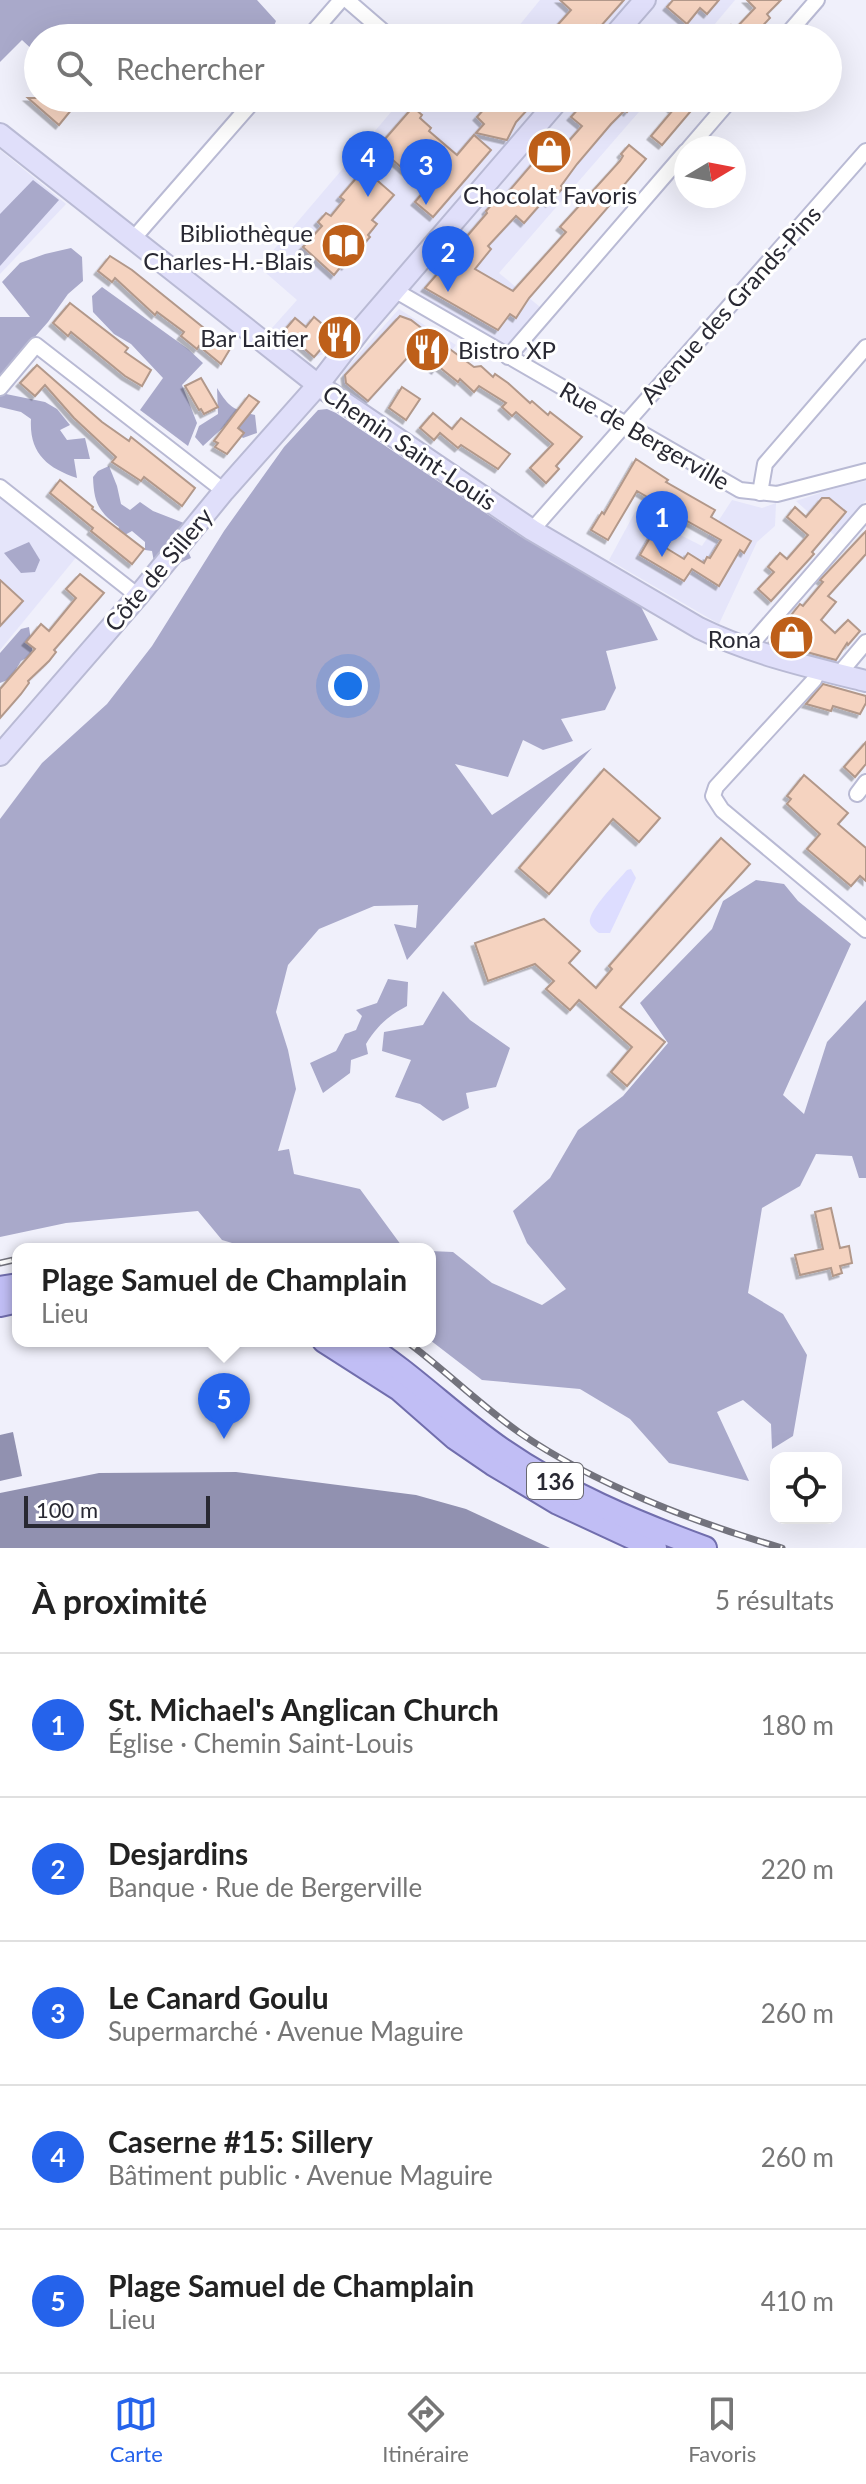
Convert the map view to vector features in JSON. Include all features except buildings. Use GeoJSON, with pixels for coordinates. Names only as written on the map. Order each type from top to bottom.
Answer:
{"type":"FeatureCollection","features":[{"type":"Feature","properties":{"kind":"main road","name":"136"},"geometry":{"type":"LineString","coordinates":[[334,1347],[387,1380],[455,1438],[504,1471],[558,1503],[655,1548]]}},
{"type":"Feature","properties":{"kind":"main road","name":"136"},"geometry":{"type":"LineString","coordinates":[[369,1347],[402,1370],[469,1426],[541,1474],[649,1527],[705,1548]]}},
{"type":"Feature","properties":{"kind":"street"},"geometry":{"type":"LineString","coordinates":[[321,24],[344,0],[374,24]]}},
{"type":"Feature","properties":{"kind":"street"},"geometry":{"type":"LineString","coordinates":[[624,24],[645,0]]}},
{"type":"Feature","properties":{"kind":"street"},"geometry":{"type":"LineString","coordinates":[[796,24],[817,0]]}},
{"type":"Feature","properties":{"kind":"street"},"geometry":{"type":"LineString","coordinates":[[133,239],[244,112]]}},
{"type":"Feature","properties":{"kind":"street","name":"Côte de Sillery"},"geometry":{"type":"LineString","coordinates":[[0,755],[548,112]]}},
{"type":"Feature","properties":{"kind":"street"},"geometry":{"type":"LineString","coordinates":[[699,136],[720,112]]}},
{"type":"Feature","properties":{"kind":"street","name":"Chemin Saint-Louis"},"geometry":{"type":"LineString","coordinates":[[0,134],[318,385],[532,530],[728,642],[866,681]]}},
{"type":"Feature","properties":{"kind":"street","name":"Avenue des Grands-Pins"},"geometry":{"type":"LineString","coordinates":[[532,530],[866,151]]}},
{"type":"Feature","properties":{"kind":"street"},"geometry":{"type":"LineString","coordinates":[[508,357],[674,165]]}},
{"type":"Feature","properties":{"kind":"street","name":"Rue de Bergerville"},"geometry":{"type":"LineString","coordinates":[[396,291],[740,490],[777,494],[866,471]]}},
{"type":"Feature","properties":{"kind":"street"},"geometry":{"type":"LineString","coordinates":[[0,388],[36,345],[224,491]]}},
{"type":"Feature","properties":{"kind":"street"},"geometry":{"type":"LineString","coordinates":[[760,493],[765,464],[866,347]]}},
{"type":"Feature","properties":{"kind":"street"},"geometry":{"type":"LineString","coordinates":[[0,487],[138,596]]}},
{"type":"Feature","properties":{"kind":"street"},"geometry":{"type":"LineString","coordinates":[[748,648],[866,512]]}},
{"type":"Feature","properties":{"kind":"street"},"geometry":{"type":"LineString","coordinates":[[866,642],[814,680],[716,787],[713,796],[722,810],[866,930]]}},
{"type":"Feature","properties":{"kind":"shaded area"},"geometry":{"type":"Polygon","coordinates":[[[0,0],[257,0],[276,21],[275,24],[24,24],[24,42],[22,40],[0,62],[0,0]]]}},
{"type":"Feature","properties":{"kind":"shaded area"},"geometry":{"type":"Polygon","coordinates":[[[540,0],[735,0],[715,24],[520,24],[540,0]]]}},
{"type":"Feature","properties":{"kind":"shaded area"},"geometry":{"type":"Polygon","coordinates":[[[391,112],[639,112],[499,273],[540,307],[508,357],[396,291],[349,344],[313,358],[272,328],[297,300],[259,267],[391,112]]]}},
{"type":"Feature","properties":{"kind":"shaded area"},"geometry":{"type":"Polygon","coordinates":[[[0,150],[66,204],[0,274],[0,150]]]}},
{"type":"Feature","properties":{"kind":"shaded area"},"geometry":{"type":"Polygon","coordinates":[[[33,180],[59,200],[0,266],[0,214],[33,180]]]}},
{"type":"Feature","properties":{"kind":"shaded area"},"geometry":{"type":"Polygon","coordinates":[[[71,248],[82,257],[83,281],[68,294],[3,373],[1,393],[45,402],[57,409],[70,425],[60,430],[67,440],[85,438],[90,459],[74,459],[77,478],[42,458],[33,441],[31,419],[21,412],[0,407],[0,317],[30,317],[2,282],[20,263],[71,248]]]}},
{"type":"Feature","properties":{"kind":"shaded area"},"geometry":{"type":"Polygon","coordinates":[[[102,287],[203,363],[182,385],[197,423],[188,446],[140,410],[163,378],[131,344],[114,334],[93,312],[92,296],[102,287]]]}},
{"type":"Feature","properties":{"kind":"shaded area"},"geometry":{"type":"Polygon","coordinates":[[[399,309],[456,345],[431,375],[407,359],[366,405],[343,385],[342,373],[399,309]]]}},
{"type":"Feature","properties":{"kind":"shaded area"},"geometry":{"type":"Polygon","coordinates":[[[217,388],[232,407],[255,415],[257,433],[243,438],[228,423],[203,446],[195,437],[199,426],[218,414],[217,388]]]}},
{"type":"Feature","properties":{"kind":"shaded area"},"geometry":{"type":"Polygon","coordinates":[[[327,409],[336,413],[520,536],[638,601],[658,640],[606,651],[616,688],[605,710],[561,719],[573,741],[543,750],[523,740],[508,777],[455,764],[492,815],[592,748],[407,960],[394,924],[416,928],[418,905],[374,906],[319,929],[288,965],[276,1012],[296,1089],[278,1151],[289,1149],[294,1174],[360,1189],[400,1243],[232,1243],[222,1240],[198,1211],[66,1223],[0,1237],[0,819],[42,763],[107,704],[152,646],[224,531],[284,447],[318,410],[327,409]]]}},
{"type":"Feature","properties":{"kind":"shaded area"},"geometry":{"type":"Polygon","coordinates":[[[109,466],[121,504],[130,510],[140,502],[153,511],[189,525],[181,535],[191,558],[175,565],[158,584],[152,551],[145,550],[145,542],[132,531],[123,536],[115,535],[119,527],[98,506],[93,477],[109,466]]]}},
{"type":"Feature","properties":{"kind":"shaded area"},"geometry":{"type":"Polygon","coordinates":[[[866,481],[866,500],[834,535],[796,501],[844,485],[866,481]]]}},
{"type":"Feature","properties":{"kind":"shaded area"},"geometry":{"type":"Polygon","coordinates":[[[0,495],[78,555],[0,650],[0,495]]]}},
{"type":"Feature","properties":{"kind":"shaded area"},"geometry":{"type":"Polygon","coordinates":[[[732,500],[762,508],[776,503],[775,526],[757,542],[719,624],[609,560],[635,512],[702,546],[732,500]]]}},
{"type":"Feature","properties":{"kind":"shaded area"},"geometry":{"type":"Polygon","coordinates":[[[29,542],[40,560],[35,572],[21,573],[4,553],[29,542]]]}},
{"type":"Feature","properties":{"kind":"shaded area"},"geometry":{"type":"Polygon","coordinates":[[[29,627],[33,654],[21,661],[10,679],[0,683],[0,653],[21,629],[29,627]]]}},
{"type":"Feature","properties":{"kind":"shaded area"},"geometry":{"type":"Polygon","coordinates":[[[631,869],[636,878],[610,933],[599,933],[590,923],[593,911],[631,869]]]}},
{"type":"Feature","properties":{"kind":"shaded area"},"geometry":{"type":"Polygon","coordinates":[[[756,880],[784,884],[798,901],[851,944],[783,1095],[804,1114],[827,1042],[866,1000],[866,1178],[859,1178],[852,1156],[816,1154],[800,1186],[762,1208],[748,1293],[783,1314],[807,1355],[793,1436],[772,1449],[771,1424],[743,1400],[717,1412],[749,1481],[669,1463],[630,1419],[580,1389],[482,1380],[436,1345],[436,1251],[453,1252],[492,1283],[542,1305],[566,1289],[527,1243],[513,1211],[550,1178],[578,1130],[623,1096],[668,1043],[640,1003],[712,929],[723,901],[756,880]]]}},
{"type":"Feature","properties":{"kind":"shaded area"},"geometry":{"type":"Polygon","coordinates":[[[388,979],[408,982],[407,1006],[379,1027],[366,1044],[368,1054],[351,1060],[350,1073],[323,1093],[310,1063],[336,1051],[345,1034],[356,1030],[362,1016],[356,1010],[377,1003],[388,979]]]}},
{"type":"Feature","properties":{"kind":"shaded area"},"geometry":{"type":"Polygon","coordinates":[[[443,991],[470,1020],[510,1048],[496,1087],[466,1093],[469,1108],[443,1121],[420,1104],[395,1097],[411,1060],[382,1051],[384,1032],[423,1025],[443,991]]]}},
{"type":"Feature","properties":{"kind":"shaded area"},"geometry":{"type":"Polygon","coordinates":[[[13,1432],[22,1476],[0,1481],[0,1435],[13,1432]]]}},
{"type":"Feature","properties":{"kind":"shaded area"},"geometry":{"type":"Polygon","coordinates":[[[236,1472],[416,1495],[466,1509],[550,1548],[0,1548],[0,1493],[99,1473],[236,1472]]]}},
{"type":"Feature","properties":{"kind":"railway"},"geometry":{"type":"LineString","coordinates":[[0,1263],[12,1260]]}},
{"type":"Feature","properties":{"kind":"railway"},"geometry":{"type":"LineString","coordinates":[[413,1347],[520,1433],[580,1469],[681,1514],[782,1548]]}},
{"type":"Feature","properties":{"kind":"place","name":"Chocolat Favoris"},"geometry":{"type":"Point","coordinates":[550,152]}},
{"type":"Feature","properties":{"kind":"place","name":"Caserne #15: Sillery"},"geometry":{"type":"Point","coordinates":[368,197]}},
{"type":"Feature","properties":{"kind":"place","name":"Le Canard Goulu"},"geometry":{"type":"Point","coordinates":[426,205]}},
{"type":"Feature","properties":{"kind":"place","name":"Bibliothèque Charles-H.-Blais"},"geometry":{"type":"Point","coordinates":[344,246]}},
{"type":"Feature","properties":{"kind":"place","name":"Desjardins"},"geometry":{"type":"Point","coordinates":[448,292]}},
{"type":"Feature","properties":{"kind":"place","name":"Bar Laitier"},"geometry":{"type":"Point","coordinates":[339,337]}},
{"type":"Feature","properties":{"kind":"place","name":"Bistro XP"},"geometry":{"type":"Point","coordinates":[427,349]}},
{"type":"Feature","properties":{"kind":"place","name":"St. Michael's Anglican Church"},"geometry":{"type":"Point","coordinates":[662,557]}},
{"type":"Feature","properties":{"kind":"place","name":"Rona"},"geometry":{"type":"Point","coordinates":[792,638]}},
{"type":"Feature","properties":{"kind":"place","name":"Plage Samuel de Champlain"},"geometry":{"type":"Point","coordinates":[224,1439]}}]}
